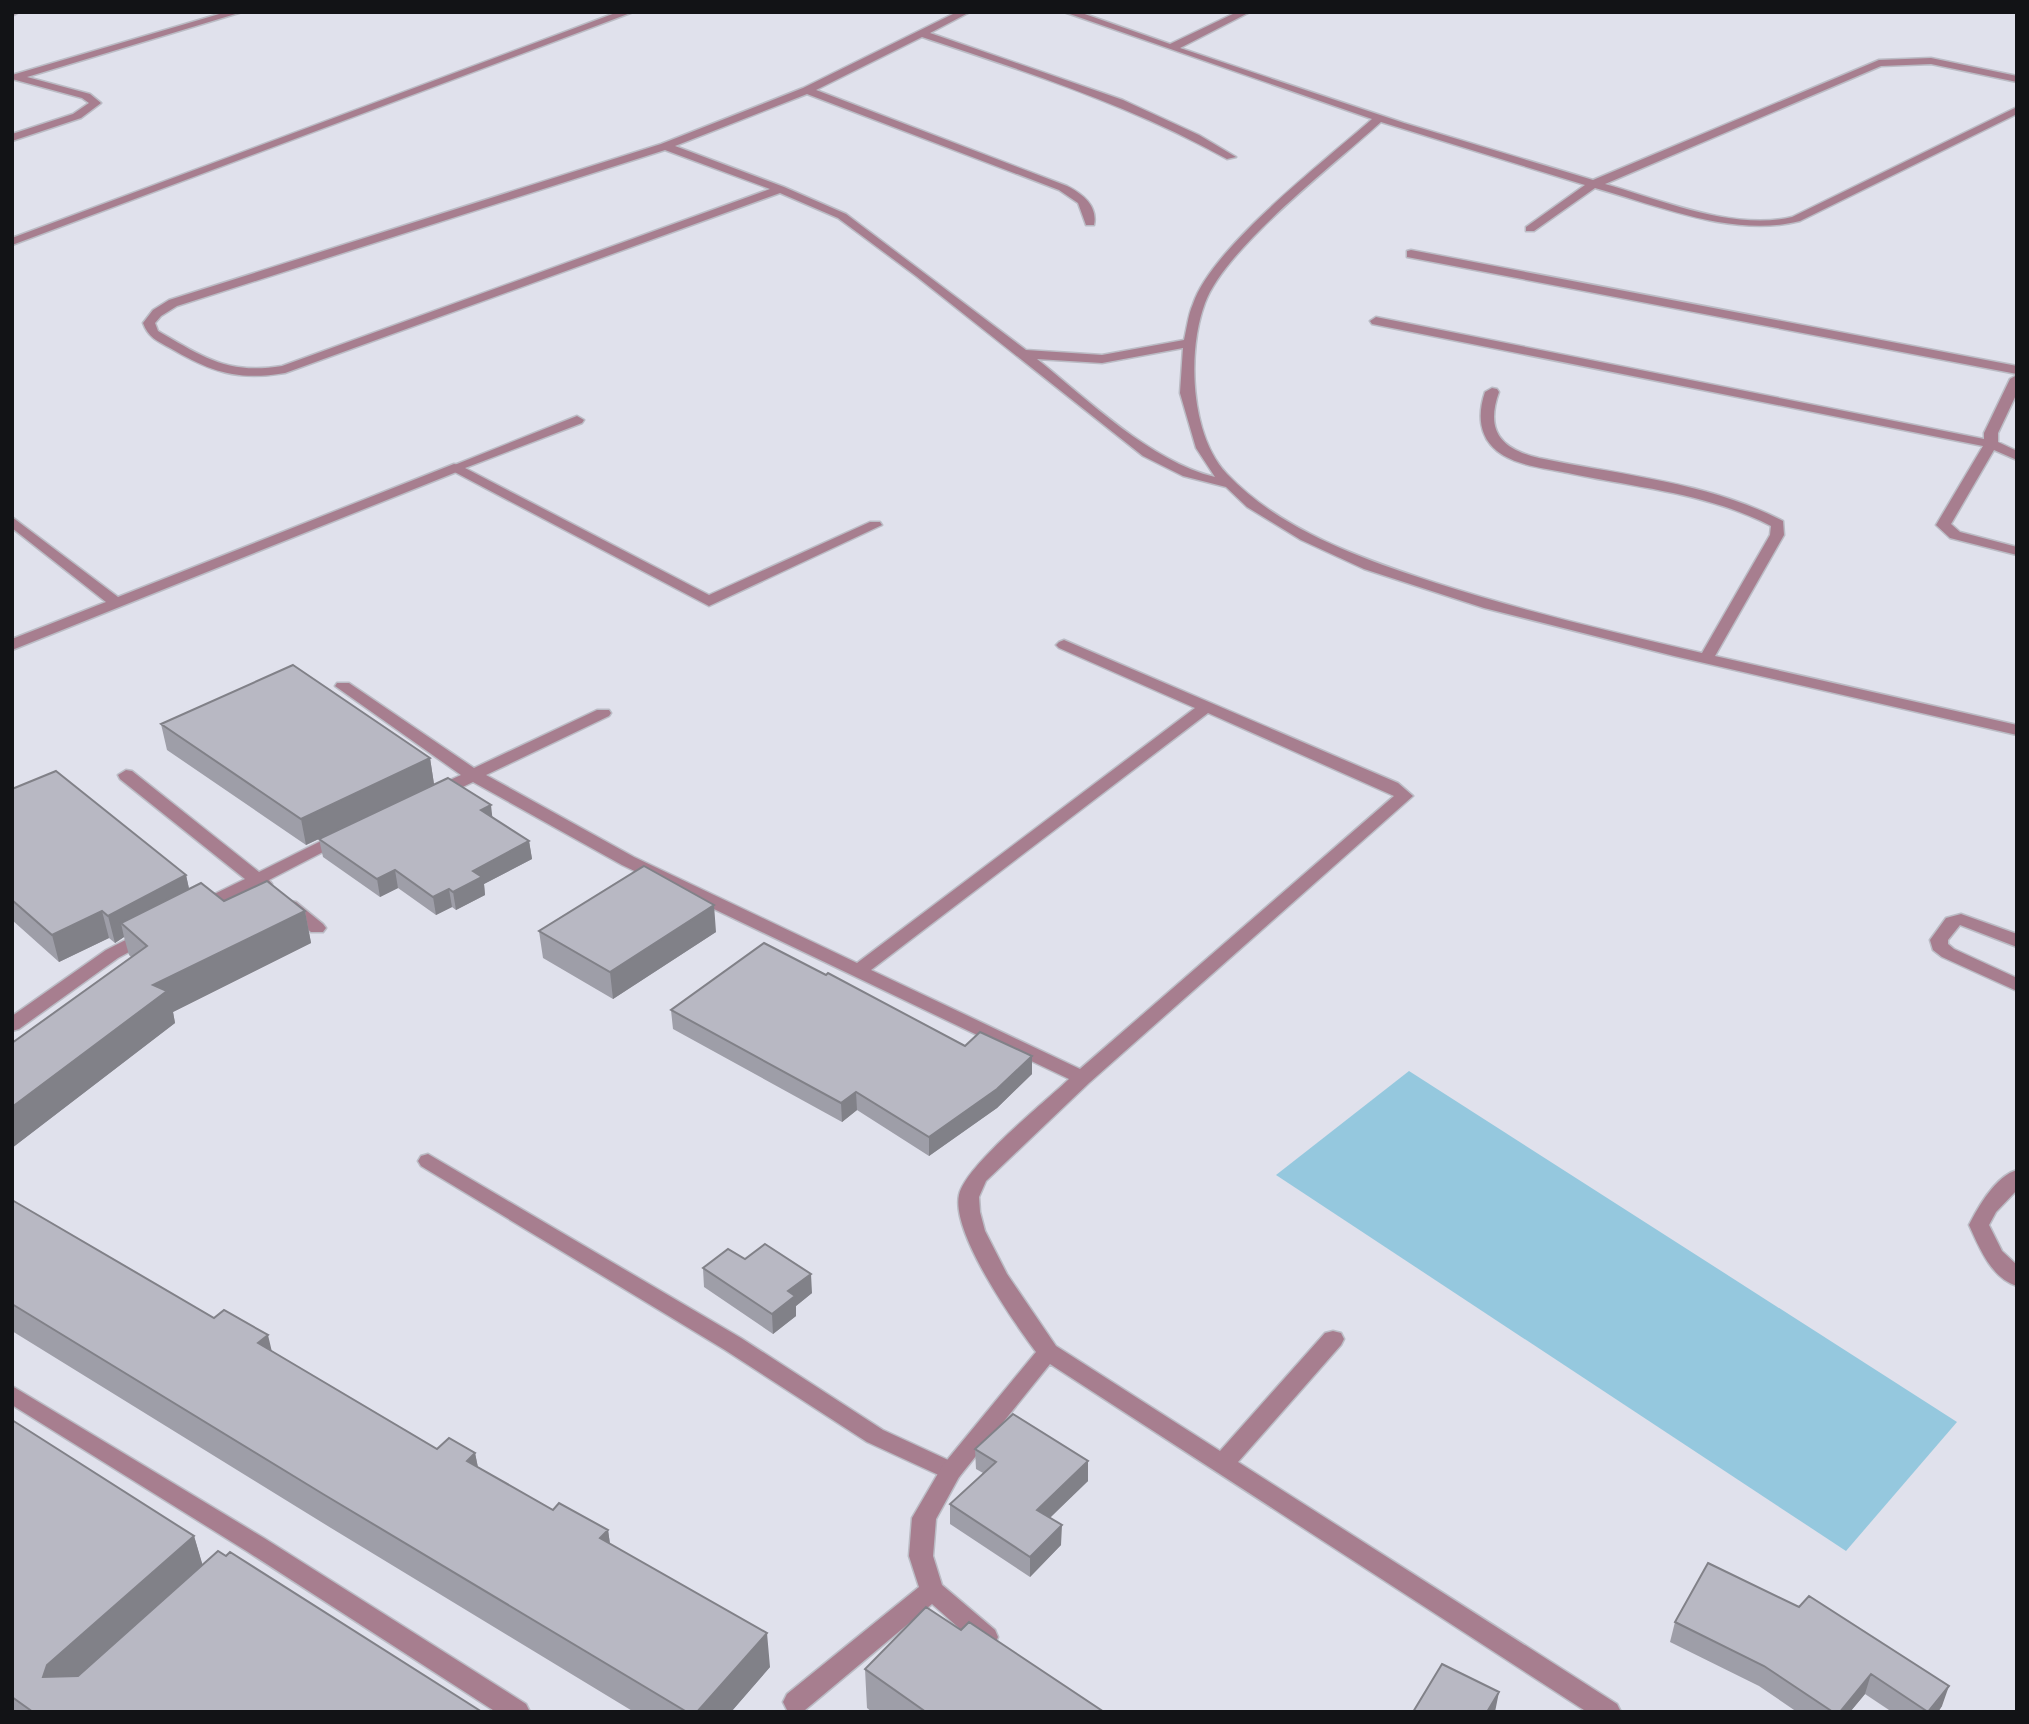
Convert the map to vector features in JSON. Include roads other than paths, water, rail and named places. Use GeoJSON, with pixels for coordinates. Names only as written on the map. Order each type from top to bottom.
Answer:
{"type":"FeatureCollection","features":[{"type":"Feature","properties":{"kind":"street"},"geometry":{"type":"LineString","coordinates":[[14,77],[237,12]]}},
{"type":"Feature","properties":{"kind":"street"},"geometry":{"type":"LineString","coordinates":[[12,242],[628,12]]}},
{"type":"Feature","properties":{"kind":"street"},"geometry":{"type":"LineString","coordinates":[[780,189],[285,369],[239,375],[218,369],[153,333],[149,323],[157,313],[173,303],[665,146],[807,90],[965,12]]}},
{"type":"Feature","properties":{"kind":"street"},"geometry":{"type":"LineString","coordinates":[[1069,12],[1592,185],[1736,223],[1777,224],[1796,219],[2017,110]]}},
{"type":"Feature","properties":{"kind":"street"},"geometry":{"type":"LineString","coordinates":[[1173,47],[1245,12]]}},
{"type":"Feature","properties":{"kind":"street"},"geometry":{"type":"LineString","coordinates":[[923,34],[1138,110],[1195,135],[1231,157]]}},
{"type":"Feature","properties":{"kind":"street"},"geometry":{"type":"LineString","coordinates":[[1530,229],[1592,185],[1879,63],[1898,59],[1924,59],[2017,79]]}},
{"type":"Feature","properties":{"kind":"street"},"geometry":{"type":"LineString","coordinates":[[12,138],[77,116],[96,103],[86,96],[14,77]]}},
{"type":"Feature","properties":{"kind":"street"},"geometry":{"type":"LineString","coordinates":[[807,90],[1063,188],[1078,196],[1087,205],[1090,223]]}},
{"type":"Feature","properties":{"kind":"street"},"geometry":{"type":"LineString","coordinates":[[1381,117],[1258,227],[1223,263],[1199,302],[1190,343],[1187,393],[1203,448],[1220,475],[1252,504],[1306,537],[1369,566],[1489,605],[1674,651],[2017,730]]}},
{"type":"Feature","properties":{"kind":"street"},"geometry":{"type":"LineString","coordinates":[[665,146],[780,189],[842,216],[930,281],[1148,453],[1173,469],[1205,481],[1230,484]]}},
{"type":"Feature","properties":{"kind":"street"},"geometry":{"type":"LineString","coordinates":[[1411,254],[2017,370]]}},
{"type":"Feature","properties":{"kind":"street"},"geometry":{"type":"LineString","coordinates":[[1376,321],[1991,444],[2017,456]]}},
{"type":"Feature","properties":{"kind":"street"},"geometry":{"type":"LineString","coordinates":[[1022,354],[1102,359],[1190,343]]}},
{"type":"Feature","properties":{"kind":"street"},"geometry":{"type":"LineString","coordinates":[[2017,379],[1991,433],[1991,444],[1943,525],[1955,535],[2017,551]]}},
{"type":"Feature","properties":{"kind":"street"},"geometry":{"type":"LineString","coordinates":[[1492,392],[1485,409],[1486,421],[1503,449],[1523,458],[1590,474],[1724,500],[1759,512],[1778,524],[1777,535],[1707,657]]}},
{"type":"Feature","properties":{"kind":"street"},"geometry":{"type":"LineString","coordinates":[[12,645],[577,420]]}},
{"type":"Feature","properties":{"kind":"street"},"geometry":{"type":"LineString","coordinates":[[454,468],[709,601],[875,525]]}},
{"type":"Feature","properties":{"kind":"street"},"geometry":{"type":"LineString","coordinates":[[12,521],[116,603]]}},
{"type":"Feature","properties":{"kind":"street"},"geometry":{"type":"LineString","coordinates":[[1063,645],[1392,787],[1405,796],[1082,1078],[978,1177],[968,1198],[973,1228],[1022,1319],[1048,1352],[1608,1712]]}},
{"type":"Feature","properties":{"kind":"street"},"geometry":{"type":"LineString","coordinates":[[343,686],[473,775],[628,861],[1082,1078]]}},
{"type":"Feature","properties":{"kind":"street"},"geometry":{"type":"LineString","coordinates":[[857,972],[1206,707]]}},
{"type":"Feature","properties":{"kind":"street"},"geometry":{"type":"LineString","coordinates":[[425,798],[603,713]]}},
{"type":"Feature","properties":{"kind":"street"},"geometry":{"type":"LineString","coordinates":[[126,775],[317,928]]}},
{"type":"Feature","properties":{"kind":"street"},"geometry":{"type":"LineString","coordinates":[[182,917],[353,833]]}},
{"type":"Feature","properties":{"kind":"street"},"geometry":{"type":"LineString","coordinates":[[2017,941],[1961,919],[1952,922],[1939,940],[1940,946],[1948,953],[2017,985]]}},
{"type":"Feature","properties":{"kind":"street"},"geometry":{"type":"LineString","coordinates":[[17,1015],[111,954],[157,930]]}},
{"type":"Feature","properties":{"kind":"street"},"geometry":{"type":"LineString","coordinates":[[428,1161],[733,1344],[875,1436],[951,1471]]}},
{"type":"Feature","properties":{"kind":"street"},"geometry":{"type":"LineString","coordinates":[[2016,1276],[1993,1255],[1979,1225],[1988,1208],[2017,1177]]}},
{"type":"Feature","properties":{"kind":"street"},"geometry":{"type":"LineString","coordinates":[[1222,1465],[1333,1339]]}},
{"type":"Feature","properties":{"kind":"street"},"geometry":{"type":"LineString","coordinates":[[1010,1654],[966,1622],[932,1590],[921,1556],[924,1518],[951,1471],[1048,1352]]}},
{"type":"Feature","properties":{"kind":"street"},"geometry":{"type":"LineString","coordinates":[[12,1394],[256,1545],[517,1712]]}},
{"type":"Feature","properties":{"kind":"street"},"geometry":{"type":"LineString","coordinates":[[235,1563],[256,1545]]}},
{"type":"Feature","properties":{"kind":"street"},"geometry":{"type":"LineString","coordinates":[[796,1702],[932,1590]]}},
{"type":"Feature","properties":{"kind":"water"},"geometry":{"type":"Polygon","coordinates":[[[1409,1071],[1957,1422],[1846,1551],[1276,1175],[1409,1071]]]}}]}
